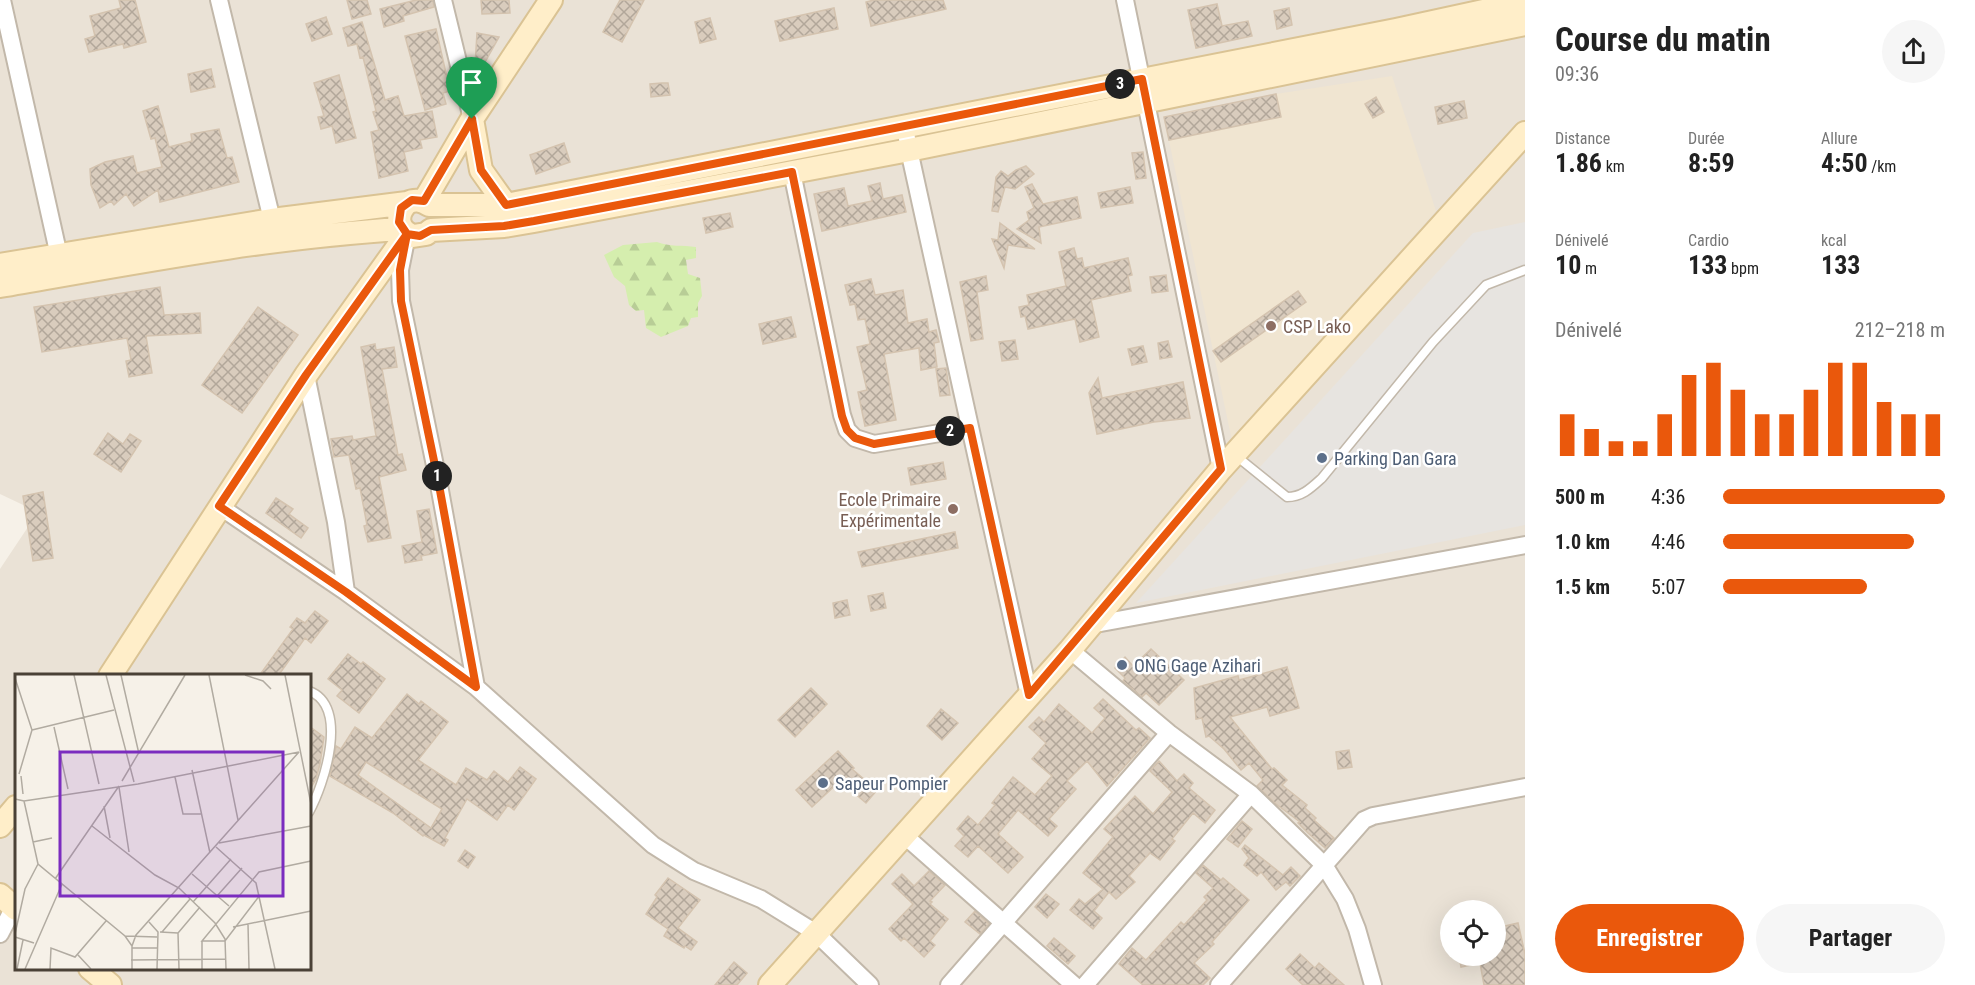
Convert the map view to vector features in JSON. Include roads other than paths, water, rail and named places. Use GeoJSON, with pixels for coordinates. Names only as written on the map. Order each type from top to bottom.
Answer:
{"type":"FeatureCollection","features":[{"type":"Feature","properties":{"kind":"main road"},"geometry":{"type":"LineString","coordinates":[[0,286],[276,241],[353,231],[405,232],[420,236],[431,230],[504,226],[534,221],[909,150],[1144,90],[1525,2]]}},
{"type":"Feature","properties":{"kind":"main road"},"geometry":{"type":"LineString","coordinates":[[420,203],[544,5]]}},
{"type":"Feature","properties":{"kind":"main road"},"geometry":{"type":"LineString","coordinates":[[0,265],[272,220],[420,203],[506,205],[906,127],[1144,90],[1525,24]]}},
{"type":"Feature","properties":{"kind":"main road"},"geometry":{"type":"LineString","coordinates":[[472,119],[481,170],[506,205]]}},
{"type":"Feature","properties":{"kind":"main road"},"geometry":{"type":"LineString","coordinates":[[770,985],[1070,650],[1228,462],[1525,133]]}},
{"type":"Feature","properties":{"kind":"main road"},"geometry":{"type":"LineString","coordinates":[[405,232],[399,222],[401,208],[420,203],[433,209],[435,220],[431,230]]}},
{"type":"Feature","properties":{"kind":"main road"},"geometry":{"type":"LineString","coordinates":[[111,674],[306,375],[405,232]]}},
{"type":"Feature","properties":{"kind":"main road"},"geometry":{"type":"LineString","coordinates":[[0,826],[15,808]]}},
{"type":"Feature","properties":{"kind":"main road"},"geometry":{"type":"LineString","coordinates":[[91,970],[110,985]]}},
{"type":"Feature","properties":{"kind":"street"},"geometry":{"type":"LineString","coordinates":[[2,0],[59,256]]}},
{"type":"Feature","properties":{"kind":"street"},"geometry":{"type":"LineString","coordinates":[[219,0],[272,220]]}},
{"type":"Feature","properties":{"kind":"street"},"geometry":{"type":"LineString","coordinates":[[443,0],[472,119]]}},
{"type":"Feature","properties":{"kind":"street"},"geometry":{"type":"LineString","coordinates":[[1125,0],[1228,462]]}},
{"type":"Feature","properties":{"kind":"street"},"geometry":{"type":"LineString","coordinates":[[906,127],[909,150],[1029,695]]}},
{"type":"Feature","properties":{"kind":"street"},"geometry":{"type":"LineString","coordinates":[[792,172],[842,416],[847,430],[855,438],[874,444],[970,428]]}},
{"type":"Feature","properties":{"kind":"street"},"geometry":{"type":"LineString","coordinates":[[405,232],[400,270],[401,301],[439,485],[476,687]]}},
{"type":"Feature","properties":{"kind":"street"},"geometry":{"type":"LineString","coordinates":[[306,375],[336,522],[346,592]]}},
{"type":"Feature","properties":{"kind":"street"},"geometry":{"type":"LineString","coordinates":[[219,506],[346,592],[476,687],[653,845],[694,871],[761,899],[816,933],[870,985]]}},
{"type":"Feature","properties":{"kind":"street"},"geometry":{"type":"LineString","coordinates":[[1090,626],[1525,544]]}},
{"type":"Feature","properties":{"kind":"street"},"geometry":{"type":"LineString","coordinates":[[1070,650],[1169,733],[1251,794],[1324,865],[1345,898],[1358,929],[1371,984]]}},
{"type":"Feature","properties":{"kind":"street"},"geometry":{"type":"LineString","coordinates":[[949,985],[1169,733]]}},
{"type":"Feature","properties":{"kind":"street"},"geometry":{"type":"LineString","coordinates":[[1219,985],[1364,820],[1372,816],[1525,787]]}},
{"type":"Feature","properties":{"kind":"street"},"geometry":{"type":"LineString","coordinates":[[1084,985],[1251,794]]}},
{"type":"Feature","properties":{"kind":"street"},"geometry":{"type":"LineString","coordinates":[[905,836],[1074,985]]}},
{"type":"Feature","properties":{"kind":"street"},"geometry":{"type":"LineString","coordinates":[[0,934],[10,904]]}},
{"type":"Feature","properties":{"kind":"lane"},"geometry":{"type":"LineString","coordinates":[[1228,462],[1287,497],[1305,493],[1322,478],[1433,342],[1485,285],[1525,270]]}},
{"type":"Feature","properties":{"kind":"lane"},"geometry":{"type":"LineString","coordinates":[[310,691],[320,696],[325,705],[331,733],[330,748],[320,789],[310,810]]}},
{"type":"Feature","properties":{"kind":"place","name":"CSP Lako"},"geometry":{"type":"Point","coordinates":[1271,326]}},
{"type":"Feature","properties":{"kind":"place","name":"Parking Dan Gara"},"geometry":{"type":"Point","coordinates":[1322,458]}},
{"type":"Feature","properties":{"kind":"place","name":"Ecole Primaire Expérimentale"},"geometry":{"type":"Point","coordinates":[953,509]}},
{"type":"Feature","properties":{"kind":"place","name":"ONG Gage Azihari"},"geometry":{"type":"Point","coordinates":[1122,665]}},
{"type":"Feature","properties":{"kind":"place","name":"Sapeur Pompier"},"geometry":{"type":"Point","coordinates":[823,783]}}]}
